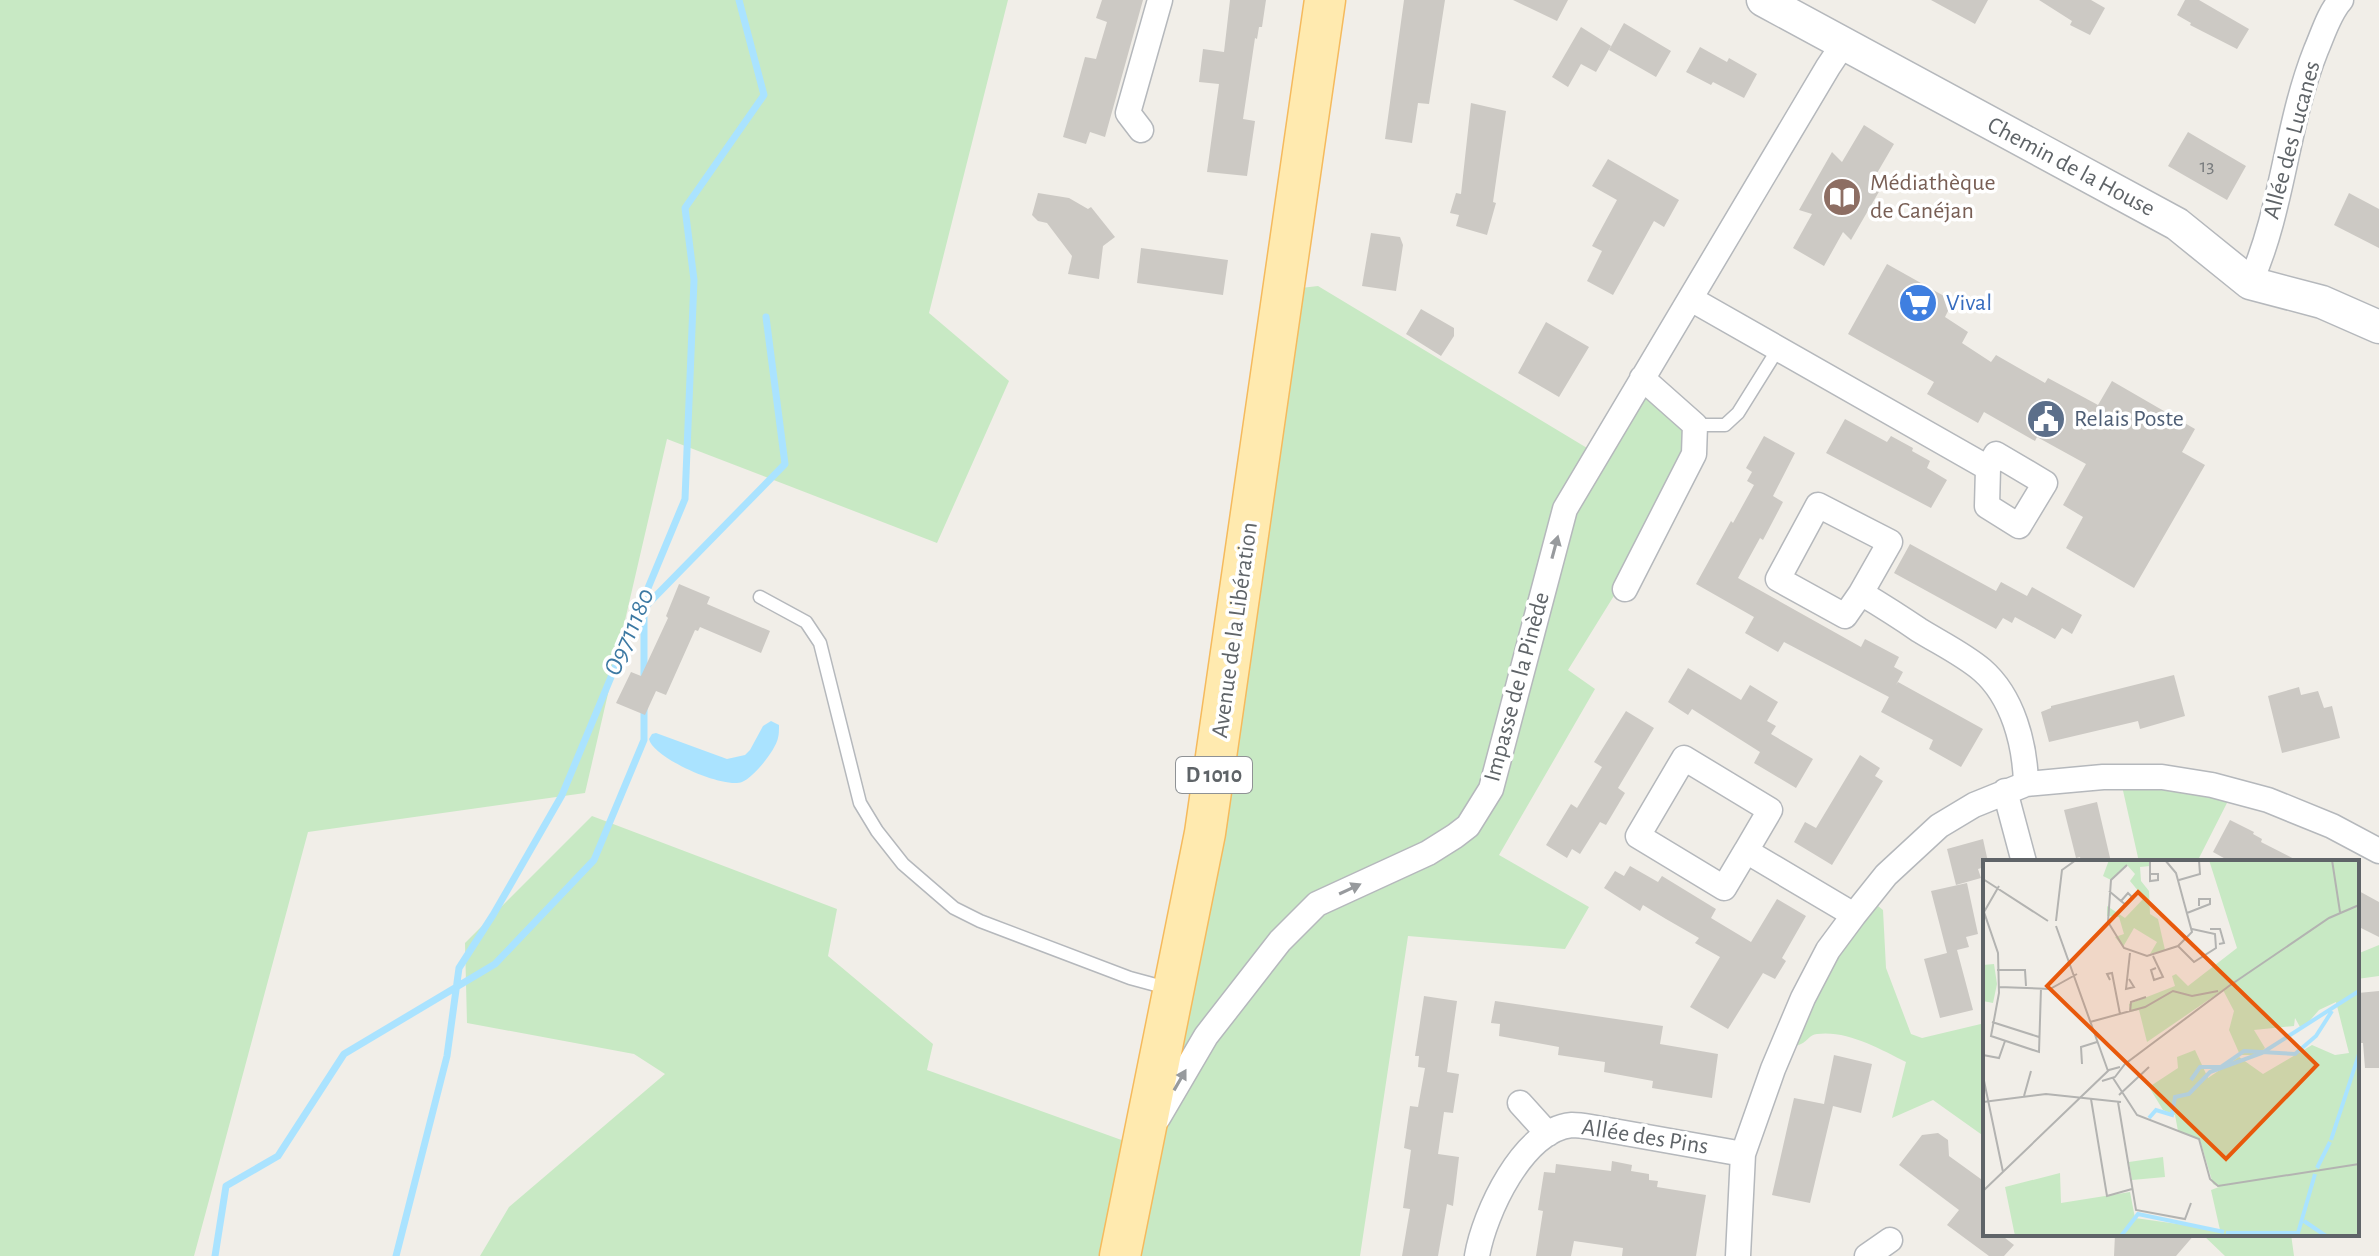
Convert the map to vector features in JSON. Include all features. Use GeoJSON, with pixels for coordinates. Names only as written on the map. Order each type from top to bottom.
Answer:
{"type":"FeatureCollection","features":[{"type":"Feature","properties":{"kind":"main road","name":"Avenue de la Libération"},"geometry":{"type":"LineString","coordinates":[[1120,1256],[1212,789],[1325,0]]}},
{"type":"Feature","properties":{"kind":"street"},"geometry":{"type":"LineString","coordinates":[[1141,130],[1128,113],[1160,0]]}},
{"type":"Feature","properties":{"kind":"street","name":"Chemin de la House"},"geometry":{"type":"LineString","coordinates":[[1763,0],[2177,224],[2250,283],[2322,302],[2379,327]]}},
{"type":"Feature","properties":{"kind":"street","name":"Allée des Lucanes"},"geometry":{"type":"LineString","coordinates":[[2250,283],[2263,255],[2303,83],[2324,30],[2341,0]]}},
{"type":"Feature","properties":{"kind":"street","name":"Impasse de la Pinède"},"geometry":{"type":"LineString","coordinates":[[1141,1147],[1206,1036],[1280,941],[1317,904],[1428,853],[1468,826],[1481,806],[1491,789],[1565,509],[1844,43]]}},
{"type":"Feature","properties":{"kind":"street"},"geometry":{"type":"LineString","coordinates":[[1691,299],[1988,468]]}},
{"type":"Feature","properties":{"kind":"street"},"geometry":{"type":"LineString","coordinates":[[1625,589],[1694,454],[1695,425],[1642,378]]}},
{"type":"Feature","properties":{"kind":"street"},"geometry":{"type":"LineString","coordinates":[[1818,505],[1890,542],[1861,593],[1845,616],[1778,579],[1818,505]]}},
{"type":"Feature","properties":{"kind":"street"},"geometry":{"type":"LineString","coordinates":[[1861,593],[1955,651],[1983,672],[2000,690],[2019,736],[2025,766],[2016,787],[2024,860]]}},
{"type":"Feature","properties":{"kind":"street"},"geometry":{"type":"LineString","coordinates":[[1684,758],[1770,810],[1746,851],[1724,888],[1638,836],[1684,758]]}},
{"type":"Feature","properties":{"kind":"street"},"geometry":{"type":"LineString","coordinates":[[1738,1256],[1743,1154],[1773,1069],[1803,998],[1828,950],[1854,915],[1886,875],[1939,826],[1974,805],[2016,787],[2103,777],[2162,777],[2212,785],[2268,800],[2332,826],[2379,851]]}},
{"type":"Feature","properties":{"kind":"street"},"geometry":{"type":"LineString","coordinates":[[1746,851],[1854,915]]}},
{"type":"Feature","properties":{"kind":"street"},"geometry":{"type":"LineString","coordinates":[[1520,1103],[1548,1134]]}},
{"type":"Feature","properties":{"kind":"street","name":"Allée des Pins"},"geometry":{"type":"LineString","coordinates":[[1477,1256],[1479,1241],[1497,1199],[1527,1149],[1548,1134],[1570,1125],[1743,1154]]}},
{"type":"Feature","properties":{"kind":"street"},"geometry":{"type":"LineString","coordinates":[[1867,1256],[1890,1240]]}},
{"type":"Feature","properties":{"kind":"lane"},"geometry":{"type":"LineString","coordinates":[[1695,425],[1725,425],[1738,413],[1778,349]]}},
{"type":"Feature","properties":{"kind":"lane"},"geometry":{"type":"LineString","coordinates":[[760,597],[806,622],[820,643],[860,803],[903,864],[954,908],[980,921],[1130,978],[1174,989]]}},
{"type":"Feature","properties":{"kind":"green space"},"geometry":{"type":"Polygon","coordinates":[[[0,0],[1008,0],[929,313],[1009,381],[937,543],[667,439],[585,793],[308,832],[194,1256],[0,1256],[0,0]]]}},
{"type":"Feature","properties":{"kind":"green space"},"geometry":{"type":"Polygon","coordinates":[[[1318,286],[1597,454],[1642,378],[1695,425],[1620,586],[1568,670],[1595,689],[1499,855],[1589,907],[1565,949],[1408,936],[1360,1256],[480,1256],[509,1207],[665,1074],[634,1054],[467,1023],[465,943],[592,816],[837,909],[828,956],[933,1044],[927,1070],[1141,1147],[1284,290],[1318,286]]]}},
{"type":"Feature","properties":{"kind":"green space"},"geometry":{"type":"Polygon","coordinates":[[[2162,777],[2229,799],[2198,860],[2139,860],[2122,786],[2162,777]]]}},
{"type":"Feature","properties":{"kind":"green space"},"geometry":{"type":"Polygon","coordinates":[[[1868,898],[1883,910],[1886,968],[1911,1034],[1922,1038],[1983,1023],[1983,1136],[1933,1100],[1892,1118],[1906,1062],[1874,1046],[1828,1034],[1814,1035],[1799,1045],[1783,1046],[1868,898]]]}},
{"type":"Feature","properties":{"kind":"green space"},"geometry":{"type":"Polygon","coordinates":[[[2379,945],[2379,976],[2359,979],[2359,953],[2379,945]]]}},
{"type":"Feature","properties":{"kind":"green space"},"geometry":{"type":"Polygon","coordinates":[[[2204,1236],[2291,1236],[2294,1256],[2225,1256],[2204,1236]]]}},
{"type":"Feature","properties":{"kind":"water"},"geometry":{"type":"Polygon","coordinates":[[[771,721],[779,725],[776,743],[758,769],[742,782],[720,781],[690,770],[663,755],[649,739],[656,733],[727,759],[745,755],[763,726],[771,721]]]}},
{"type":"Feature","properties":{"kind":"building"},"geometry":{"type":"Polygon","coordinates":[[[1102,0],[1143,0],[1105,137],[1090,132],[1086,144],[1063,137],[1085,57],[1096,59],[1107,22],[1096,18],[1102,0]]]}},
{"type":"Feature","properties":{"kind":"building"},"geometry":{"type":"Polygon","coordinates":[[[1230,0],[1266,0],[1262,27],[1259,27],[1255,38],[1243,119],[1255,121],[1247,176],[1207,172],[1219,84],[1199,82],[1203,49],[1224,52],[1230,0]]]}},
{"type":"Feature","properties":{"kind":"building"},"geometry":{"type":"Polygon","coordinates":[[[1404,0],[1445,0],[1429,104],[1418,103],[1412,143],[1385,139],[1404,0]]]}},
{"type":"Feature","properties":{"kind":"building"},"geometry":{"type":"Polygon","coordinates":[[[1513,0],[1568,0],[1557,21],[1513,0]]]}},
{"type":"Feature","properties":{"kind":"building"},"geometry":{"type":"Polygon","coordinates":[[[1931,0],[1988,0],[1975,24],[1931,0]]]}},
{"type":"Feature","properties":{"kind":"building"},"geometry":{"type":"Polygon","coordinates":[[[2039,0],[2091,0],[2105,8],[2090,35],[2070,25],[2072,21],[2039,0]]]}},
{"type":"Feature","properties":{"kind":"building"},"geometry":{"type":"Polygon","coordinates":[[[2185,0],[2199,0],[2249,29],[2237,49],[2177,15],[2185,0]]]}},
{"type":"Feature","properties":{"kind":"building"},"geometry":{"type":"Polygon","coordinates":[[[1624,23],[1671,51],[1656,77],[1609,50],[1624,23]]]}},
{"type":"Feature","properties":{"kind":"building"},"geometry":{"type":"Polygon","coordinates":[[[1581,27],[1611,46],[1596,72],[1581,64],[1568,87],[1552,77],[1581,27]]]}},
{"type":"Feature","properties":{"kind":"building"},"geometry":{"type":"Polygon","coordinates":[[[1700,47],[1727,62],[1729,58],[1757,74],[1744,98],[1686,72],[1700,47]]]}},
{"type":"Feature","properties":{"kind":"building"},"geometry":{"type":"Polygon","coordinates":[[[1471,103],[1506,111],[1493,202],[1496,203],[1487,235],[1456,226],[1459,215],[1450,213],[1456,193],[1461,194],[1471,103]]]}},
{"type":"Feature","properties":{"kind":"building","name":"Médiathèque de Canéjan"},"geometry":{"type":"Polygon","coordinates":[[[1864,125],[1894,144],[1873,180],[1884,183],[1851,240],[1843,232],[1824,266],[1793,248],[1812,214],[1799,210],[1832,152],[1842,162],[1864,125]]]}},
{"type":"Feature","properties":{"kind":"building"},"geometry":{"type":"Polygon","coordinates":[[[2188,132],[2246,166],[2227,200],[2168,166],[2188,132]]]}},
{"type":"Feature","properties":{"kind":"building"},"geometry":{"type":"Polygon","coordinates":[[[1608,159],[1679,200],[1664,227],[1654,221],[1613,295],[1587,281],[1602,251],[1592,246],[1617,200],[1592,186],[1608,159]]]}},
{"type":"Feature","properties":{"kind":"building"},"geometry":{"type":"Polygon","coordinates":[[[1038,193],[1069,198],[1088,209],[1091,207],[1115,237],[1103,246],[1099,279],[1068,274],[1072,256],[1047,223],[1038,221],[1032,215],[1038,193]]]}},
{"type":"Feature","properties":{"kind":"building"},"geometry":{"type":"Polygon","coordinates":[[[2349,193],[2379,209],[2379,248],[2334,225],[2349,193]]]}},
{"type":"Feature","properties":{"kind":"building"},"geometry":{"type":"Polygon","coordinates":[[[1371,233],[1400,237],[1403,245],[1396,291],[1362,286],[1371,233]]]}},
{"type":"Feature","properties":{"kind":"building"},"geometry":{"type":"Polygon","coordinates":[[[1141,248],[1228,260],[1223,295],[1137,283],[1141,248]]]}},
{"type":"Feature","properties":{"kind":"building"},"geometry":{"type":"Polygon","coordinates":[[[1887,264],[1953,301],[1945,317],[1968,332],[1962,343],[1991,362],[1996,355],[2045,383],[2048,378],[2098,405],[2112,381],[2195,429],[2182,452],[2205,465],[2134,588],[2066,548],[2083,517],[2063,505],[2086,464],[2037,437],[2035,441],[1984,412],[1978,423],[1927,394],[1934,382],[1848,334],[1887,264]]]}},
{"type":"Feature","properties":{"kind":"building"},"geometry":{"type":"Polygon","coordinates":[[[1421,309],[1454,328],[1454,336],[1441,356],[1406,334],[1421,309]]]}},
{"type":"Feature","properties":{"kind":"building"},"geometry":{"type":"Polygon","coordinates":[[[1546,322],[1589,347],[1559,397],[1518,373],[1546,322]]]}},
{"type":"Feature","properties":{"kind":"building"},"geometry":{"type":"Polygon","coordinates":[[[1845,419],[1887,442],[1891,436],[1930,461],[1927,468],[1947,480],[1931,508],[1826,453],[1845,419]]]}},
{"type":"Feature","properties":{"kind":"building"},"geometry":{"type":"Polygon","coordinates":[[[1764,436],[1795,453],[1773,496],[1783,502],[1738,578],[1861,647],[1865,639],[1899,657],[1894,667],[1903,672],[1896,685],[1898,682],[1983,729],[1961,767],[1929,749],[1933,740],[1881,712],[1889,697],[1784,642],[1778,652],[1745,633],[1754,617],[1696,584],[1754,485],[1747,481],[1752,472],[1746,468],[1764,436]]]}},
{"type":"Feature","properties":{"kind":"building"},"geometry":{"type":"Polygon","coordinates":[[[1910,544],[1996,591],[2001,582],[2027,596],[2032,587],[2082,615],[2072,634],[2062,628],[2055,639],[2015,617],[2012,623],[2003,618],[1996,629],[1894,573],[1910,544]]]}},
{"type":"Feature","properties":{"kind":"building"},"geometry":{"type":"Polygon","coordinates":[[[679,584],[710,597],[707,604],[770,631],[761,653],[700,627],[698,631],[695,630],[666,695],[656,691],[645,715],[616,703],[631,672],[641,676],[668,618],[666,616],[679,584]]]}},
{"type":"Feature","properties":{"kind":"building"},"geometry":{"type":"Polygon","coordinates":[[[1688,668],[1741,700],[1750,685],[1778,702],[1767,721],[1776,726],[1771,734],[1813,759],[1796,788],[1754,763],[1760,752],[1692,709],[1688,715],[1668,702],[1688,668]]]}},
{"type":"Feature","properties":{"kind":"building"},"geometry":{"type":"Polygon","coordinates":[[[2174,675],[2185,716],[2140,729],[2138,721],[2049,742],[2041,712],[2051,706],[2174,675]]]}},
{"type":"Feature","properties":{"kind":"building"},"geometry":{"type":"Polygon","coordinates":[[[2299,687],[2301,695],[2318,691],[2324,708],[2332,706],[2340,738],[2282,753],[2268,696],[2299,687]]]}},
{"type":"Feature","properties":{"kind":"building"},"geometry":{"type":"Polygon","coordinates":[[[1626,711],[1654,728],[1618,788],[1625,793],[1606,825],[1600,822],[1580,854],[1572,849],[1567,858],[1546,845],[1571,804],[1577,808],[1602,767],[1594,762],[1626,711]]]}},
{"type":"Feature","properties":{"kind":"building"},"geometry":{"type":"Polygon","coordinates":[[[1860,755],[1880,768],[1875,776],[1883,781],[1832,865],[1794,842],[1805,822],[1816,828],[1860,755]]]}},
{"type":"Feature","properties":{"kind":"building"},"geometry":{"type":"Polygon","coordinates":[[[2097,802],[2111,860],[2076,858],[2064,810],[2097,802]]]}},
{"type":"Feature","properties":{"kind":"building"},"geometry":{"type":"Polygon","coordinates":[[[2230,820],[2254,832],[2262,839],[2261,842],[2296,860],[2227,860],[2213,852],[2230,820]]]}},
{"type":"Feature","properties":{"kind":"building"},"geometry":{"type":"Polygon","coordinates":[[[1983,839],[1988,860],[1983,860],[1983,868],[1978,869],[1981,878],[1956,885],[1947,849],[1983,839]]]}},
{"type":"Feature","properties":{"kind":"building"},"geometry":{"type":"Polygon","coordinates":[[[1630,866],[1658,882],[1662,876],[1716,909],[1711,918],[1751,942],[1777,899],[1806,916],[1782,958],[1786,961],[1775,979],[1763,973],[1728,1029],[1690,1007],[1720,957],[1695,943],[1699,938],[1643,905],[1640,911],[1604,888],[1615,871],[1624,876],[1630,866]]]}},
{"type":"Feature","properties":{"kind":"building"},"geometry":{"type":"Polygon","coordinates":[[[1967,883],[1978,934],[1966,937],[1969,947],[1957,950],[1973,1010],[1940,1018],[1924,959],[1947,953],[1931,891],[1967,883]]]}},
{"type":"Feature","properties":{"kind":"building"},"geometry":{"type":"Polygon","coordinates":[[[2359,891],[2379,902],[2379,937],[2359,927],[2359,891]]]}},
{"type":"Feature","properties":{"kind":"building"},"geometry":{"type":"Polygon","coordinates":[[[2379,991],[2379,1068],[2365,1068],[2363,1043],[2359,1043],[2359,993],[2379,991]]]}},
{"type":"Feature","properties":{"kind":"building"},"geometry":{"type":"Polygon","coordinates":[[[1424,996],[1457,1001],[1447,1072],[1459,1074],[1453,1113],[1444,1112],[1438,1154],[1459,1157],[1453,1206],[1447,1204],[1438,1256],[1402,1256],[1410,1209],[1403,1208],[1411,1150],[1404,1148],[1410,1106],[1418,1107],[1425,1068],[1418,1067],[1419,1056],[1415,1056],[1424,996]]]}},
{"type":"Feature","properties":{"kind":"building"},"geometry":{"type":"Polygon","coordinates":[[[1495,1001],[1663,1026],[1660,1044],[1718,1054],[1712,1098],[1652,1088],[1653,1081],[1604,1072],[1605,1062],[1558,1055],[1559,1047],[1499,1036],[1500,1024],[1491,1023],[1495,1001]]]}},
{"type":"Feature","properties":{"kind":"building"},"geometry":{"type":"Polygon","coordinates":[[[1834,1055],[1872,1064],[1861,1113],[1833,1106],[1810,1203],[1772,1195],[1794,1098],[1824,1104],[1834,1055]]]}},
{"type":"Feature","properties":{"kind":"building"},"geometry":{"type":"Polygon","coordinates":[[[1938,1133],[1948,1140],[1949,1156],[1983,1181],[1983,1236],[2003,1236],[2014,1245],[2004,1256],[1989,1256],[1947,1225],[1959,1210],[1899,1165],[1922,1135],[1938,1133]]]}},
{"type":"Feature","properties":{"kind":"building"},"geometry":{"type":"Polygon","coordinates":[[[1612,1161],[1632,1165],[1631,1171],[1649,1174],[1649,1180],[1658,1181],[1657,1187],[1706,1195],[1696,1256],[1622,1256],[1623,1248],[1574,1241],[1571,1256],[1536,1256],[1543,1211],[1538,1210],[1544,1172],[1555,1173],[1556,1164],[1611,1171],[1612,1161]]]}},
{"type":"Feature","properties":{"kind":"building"},"geometry":{"type":"Polygon","coordinates":[[[2115,1236],[2193,1236],[2176,1256],[2114,1256],[2115,1236]]]}},
{"type":"Feature","properties":{"kind":"waterway","name":"O9711180"},"geometry":{"type":"LineString","coordinates":[[396,1256],[447,1056],[459,968],[562,795],[685,499],[694,280],[685,208],[764,95],[739,0]]}},
{"type":"Feature","properties":{"kind":"waterway"},"geometry":{"type":"LineString","coordinates":[[644,676],[644,608],[785,464],[766,317]]}},
{"type":"Feature","properties":{"kind":"waterway"},"geometry":{"type":"LineString","coordinates":[[215,1256],[226,1186],[278,1156],[344,1054],[495,964],[594,860],[644,740],[644,705]]}},
{"type":"Feature","properties":{"kind":"place","name":"Médiathèque de Canéjan"},"geometry":{"type":"Point","coordinates":[1842,197]}},
{"type":"Feature","properties":{"kind":"place","name":"Vival"},"geometry":{"type":"Point","coordinates":[1918,303]}},
{"type":"Feature","properties":{"kind":"place","name":"Relais Poste"},"geometry":{"type":"Point","coordinates":[2046,419]}}]}
